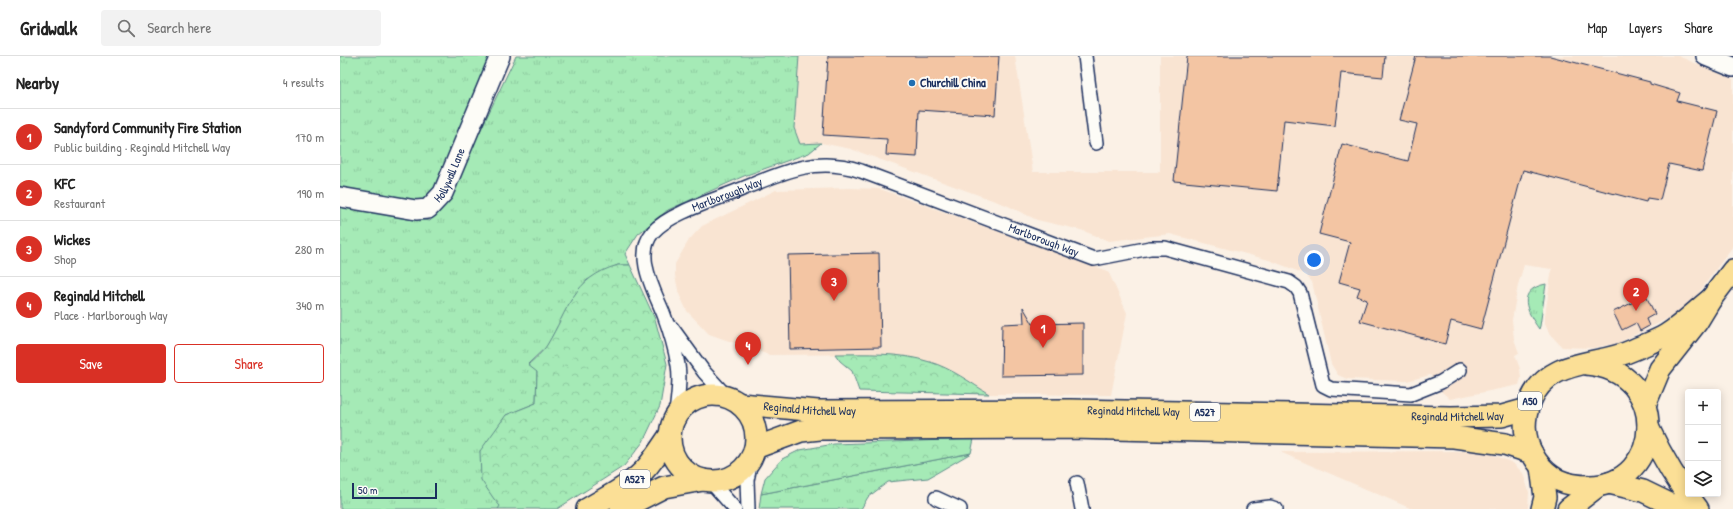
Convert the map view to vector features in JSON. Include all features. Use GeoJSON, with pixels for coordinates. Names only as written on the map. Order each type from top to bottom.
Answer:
{"type":"FeatureCollection","features":[{"type":"Feature","properties":{"kind":"main road"},"geometry":{"type":"LineString","coordinates":[[1645,405],[1660,369],[1697,322],[1711,299],[1733,270]]}},
{"type":"Feature","properties":{"kind":"main road"},"geometry":{"type":"LineString","coordinates":[[1586,364],[1631,352],[1667,335],[1711,299]]}},
{"type":"Feature","properties":{"kind":"main road","name":"A50"},"geometry":{"type":"LineString","coordinates":[[1542,509],[1545,497],[1536,460],[1526,434],[1527,409],[1532,396],[1540,384],[1557,371],[1586,364],[1608,368],[1625,377],[1635,386],[1645,405],[1648,426],[1646,443],[1640,456],[1632,467],[1619,478],[1604,485],[1568,509]]}},
{"type":"Feature","properties":{"kind":"main road"},"geometry":{"type":"LineString","coordinates":[[711,395],[734,401],[747,412],[754,424],[756,438],[753,452],[737,474],[726,479],[707,480],[691,474],[681,466],[673,452],[673,425],[687,404],[700,397],[711,395]]}},
{"type":"Feature","properties":{"kind":"main road","name":"Reginald Mitchell Way"},"geometry":{"type":"LineString","coordinates":[[734,401],[818,411],[1070,410],[1451,418],[1502,416],[1527,409]]}},
{"type":"Feature","properties":{"kind":"main road","name":"A527"},"geometry":{"type":"LineString","coordinates":[[587,509],[639,476],[649,465],[673,425]]}},
{"type":"Feature","properties":{"kind":"main road"},"geometry":{"type":"LineString","coordinates":[[1648,426],[1662,457],[1681,488],[1698,509]]}},
{"type":"Feature","properties":{"kind":"main road","name":"Reginald Mitchell Way"},"geometry":{"type":"LineString","coordinates":[[753,452],[801,431],[820,429],[1071,428],[1454,437],[1505,444],[1536,460]]}},
{"type":"Feature","properties":{"kind":"main road"},"geometry":{"type":"LineString","coordinates":[[1536,460],[1552,476],[1564,483],[1578,486],[1604,485],[1643,491],[1680,509]]}},
{"type":"Feature","properties":{"kind":"main road","name":"A527"},"geometry":{"type":"LineString","coordinates":[[621,509],[664,487],[707,480]]}},
{"type":"Feature","properties":{"kind":"street","name":"Hollywall Lane"},"geometry":{"type":"LineString","coordinates":[[340,196],[416,210],[428,209],[443,194],[500,56]]}},
{"type":"Feature","properties":{"kind":"street"},"geometry":{"type":"LineString","coordinates":[[1085,56],[1096,143]]}},
{"type":"Feature","properties":{"kind":"street"},"geometry":{"type":"LineString","coordinates":[[1706,56],[1733,67]]}},
{"type":"Feature","properties":{"kind":"street","name":"Marlborough Way"},"geometry":{"type":"LineString","coordinates":[[673,425],[680,380],[675,353],[664,316],[648,280],[645,264],[647,242],[653,232],[681,214],[784,172],[822,164],[845,165],[861,170],[1094,259],[1150,248],[1165,248],[1288,282],[1296,287],[1300,293],[1323,385],[1331,389],[1411,394],[1441,382],[1460,370]]}},
{"type":"Feature","properties":{"kind":"street","name":"Marlborough Way"},"geometry":{"type":"LineString","coordinates":[[664,316],[687,351],[708,377],[734,401]]}},
{"type":"Feature","properties":{"kind":"street"},"geometry":{"type":"LineString","coordinates":[[748,509],[747,480],[753,452]]}},
{"type":"Feature","properties":{"kind":"street"},"geometry":{"type":"LineString","coordinates":[[707,480],[735,509]]}},
{"type":"Feature","properties":{"kind":"street"},"geometry":{"type":"LineString","coordinates":[[1077,483],[1082,509]]}},
{"type":"Feature","properties":{"kind":"street"},"geometry":{"type":"LineString","coordinates":[[936,498],[960,509]]}},
{"type":"Feature","properties":{"kind":"street"},"geometry":{"type":"LineString","coordinates":[[1253,509],[1270,507],[1276,509]]}},
{"type":"Feature","properties":{"kind":"shaded area"},"geometry":{"type":"Polygon","coordinates":[[[799,56],[1015,56],[1033,172],[1160,172],[1160,56],[1678,56],[1733,79],[1733,246],[1695,298],[1671,317],[1618,343],[1593,348],[1562,347],[1549,333],[1544,322],[1552,269],[1524,265],[1518,285],[1512,320],[1514,339],[1519,353],[1515,355],[1520,369],[1521,378],[1519,385],[1450,399],[1442,392],[1430,375],[1407,381],[1347,379],[1338,375],[1331,364],[1312,282],[1305,274],[1269,260],[1170,234],[1109,241],[1081,230],[1037,220],[1006,205],[851,149],[821,143],[800,144],[794,128],[799,56]]]}},
{"type":"Feature","properties":{"kind":"shaded area"},"geometry":{"type":"Polygon","coordinates":[[[849,188],[880,189],[1108,271],[1127,313],[1111,395],[989,394],[959,375],[930,362],[884,354],[769,355],[709,334],[687,311],[679,294],[675,276],[675,264],[689,240],[702,226],[776,190],[849,188]]]}},
{"type":"Feature","properties":{"kind":"shaded area"},"geometry":{"type":"Polygon","coordinates":[[[1466,451],[1489,453],[1513,463],[1523,473],[1529,492],[1528,509],[1412,509],[1280,452],[1466,451]]]}},
{"type":"Feature","properties":{"kind":"green space"},"geometry":{"type":"Polygon","coordinates":[[[340,56],[493,56],[442,185],[418,206],[340,189],[340,56]]]}},
{"type":"Feature","properties":{"kind":"green space"},"geometry":{"type":"Polygon","coordinates":[[[516,56],[799,56],[794,128],[800,144],[821,143],[809,153],[744,176],[668,210],[638,234],[625,254],[630,265],[618,265],[587,280],[572,299],[547,346],[528,364],[537,371],[536,403],[506,415],[494,499],[501,506],[498,509],[340,509],[340,206],[430,221],[450,194],[516,56]]]}},
{"type":"Feature","properties":{"kind":"green space"},"geometry":{"type":"Polygon","coordinates":[[[618,265],[630,265],[655,319],[667,364],[660,406],[643,442],[624,466],[557,509],[498,509],[500,506],[481,480],[480,451],[506,415],[536,403],[537,372],[528,365],[545,348],[574,296],[591,278],[618,265]]]}},
{"type":"Feature","properties":{"kind":"green space"},"geometry":{"type":"Polygon","coordinates":[[[1546,284],[1539,329],[1531,316],[1526,302],[1530,291],[1536,287],[1546,284]]]}},
{"type":"Feature","properties":{"kind":"green space"},"geometry":{"type":"Polygon","coordinates":[[[835,354],[894,355],[930,362],[961,376],[989,394],[859,391],[852,371],[840,361],[835,354]]]}},
{"type":"Feature","properties":{"kind":"green space"},"geometry":{"type":"Polygon","coordinates":[[[974,439],[971,453],[761,494],[765,478],[782,459],[800,450],[834,444],[974,439]]]}},
{"type":"Feature","properties":{"kind":"green space"},"geometry":{"type":"Polygon","coordinates":[[[971,453],[928,478],[888,482],[868,497],[861,509],[759,509],[761,494],[971,453]]]}},
{"type":"Feature","properties":{"kind":"building","name":"Churchill China"},"geometry":{"type":"Polygon","coordinates":[[[828,56],[999,56],[995,115],[919,110],[917,157],[886,155],[887,139],[823,135],[828,56]]]}},
{"type":"Feature","properties":{"kind":"building"},"geometry":{"type":"Polygon","coordinates":[[[1187,56],[1385,56],[1383,77],[1341,73],[1335,126],[1284,120],[1277,191],[1174,181],[1187,56]]]}},
{"type":"Feature","properties":{"kind":"building"},"geometry":{"type":"Polygon","coordinates":[[[1416,56],[1550,56],[1650,82],[1650,84],[1680,93],[1677,101],[1717,111],[1702,171],[1669,164],[1660,200],[1647,198],[1646,202],[1523,170],[1481,329],[1451,321],[1445,344],[1360,321],[1367,300],[1357,296],[1360,288],[1339,282],[1350,242],[1319,234],[1342,144],[1408,161],[1417,124],[1399,120],[1416,56]]]}},
{"type":"Feature","properties":{"kind":"building"},"geometry":{"type":"Polygon","coordinates":[[[879,253],[881,347],[790,349],[788,255],[879,253]]]}},
{"type":"Feature","properties":{"kind":"building"},"geometry":{"type":"Polygon","coordinates":[[[1646,296],[1655,314],[1646,319],[1649,326],[1640,331],[1636,323],[1622,330],[1613,312],[1646,296]]]}},
{"type":"Feature","properties":{"kind":"building"},"geometry":{"type":"Polygon","coordinates":[[[1023,307],[1033,324],[1083,323],[1083,375],[1001,376],[1002,324],[1024,323],[1023,307]]]}},
{"type":"Feature","properties":{"kind":"place","name":"Churchill China"},"geometry":{"type":"Point","coordinates":[912,83]}},
{"type":"Feature","properties":{"kind":"place","name":"Wickes"},"geometry":{"type":"Point","coordinates":[834,301]}},
{"type":"Feature","properties":{"kind":"place","name":"KFC"},"geometry":{"type":"Point","coordinates":[1636,311]}},
{"type":"Feature","properties":{"kind":"place","name":"Sandyford Community Fire Station"},"geometry":{"type":"Point","coordinates":[1043,348]}},
{"type":"Feature","properties":{"kind":"place","name":"Reginald Mitchell"},"geometry":{"type":"Point","coordinates":[748,365]}}]}
